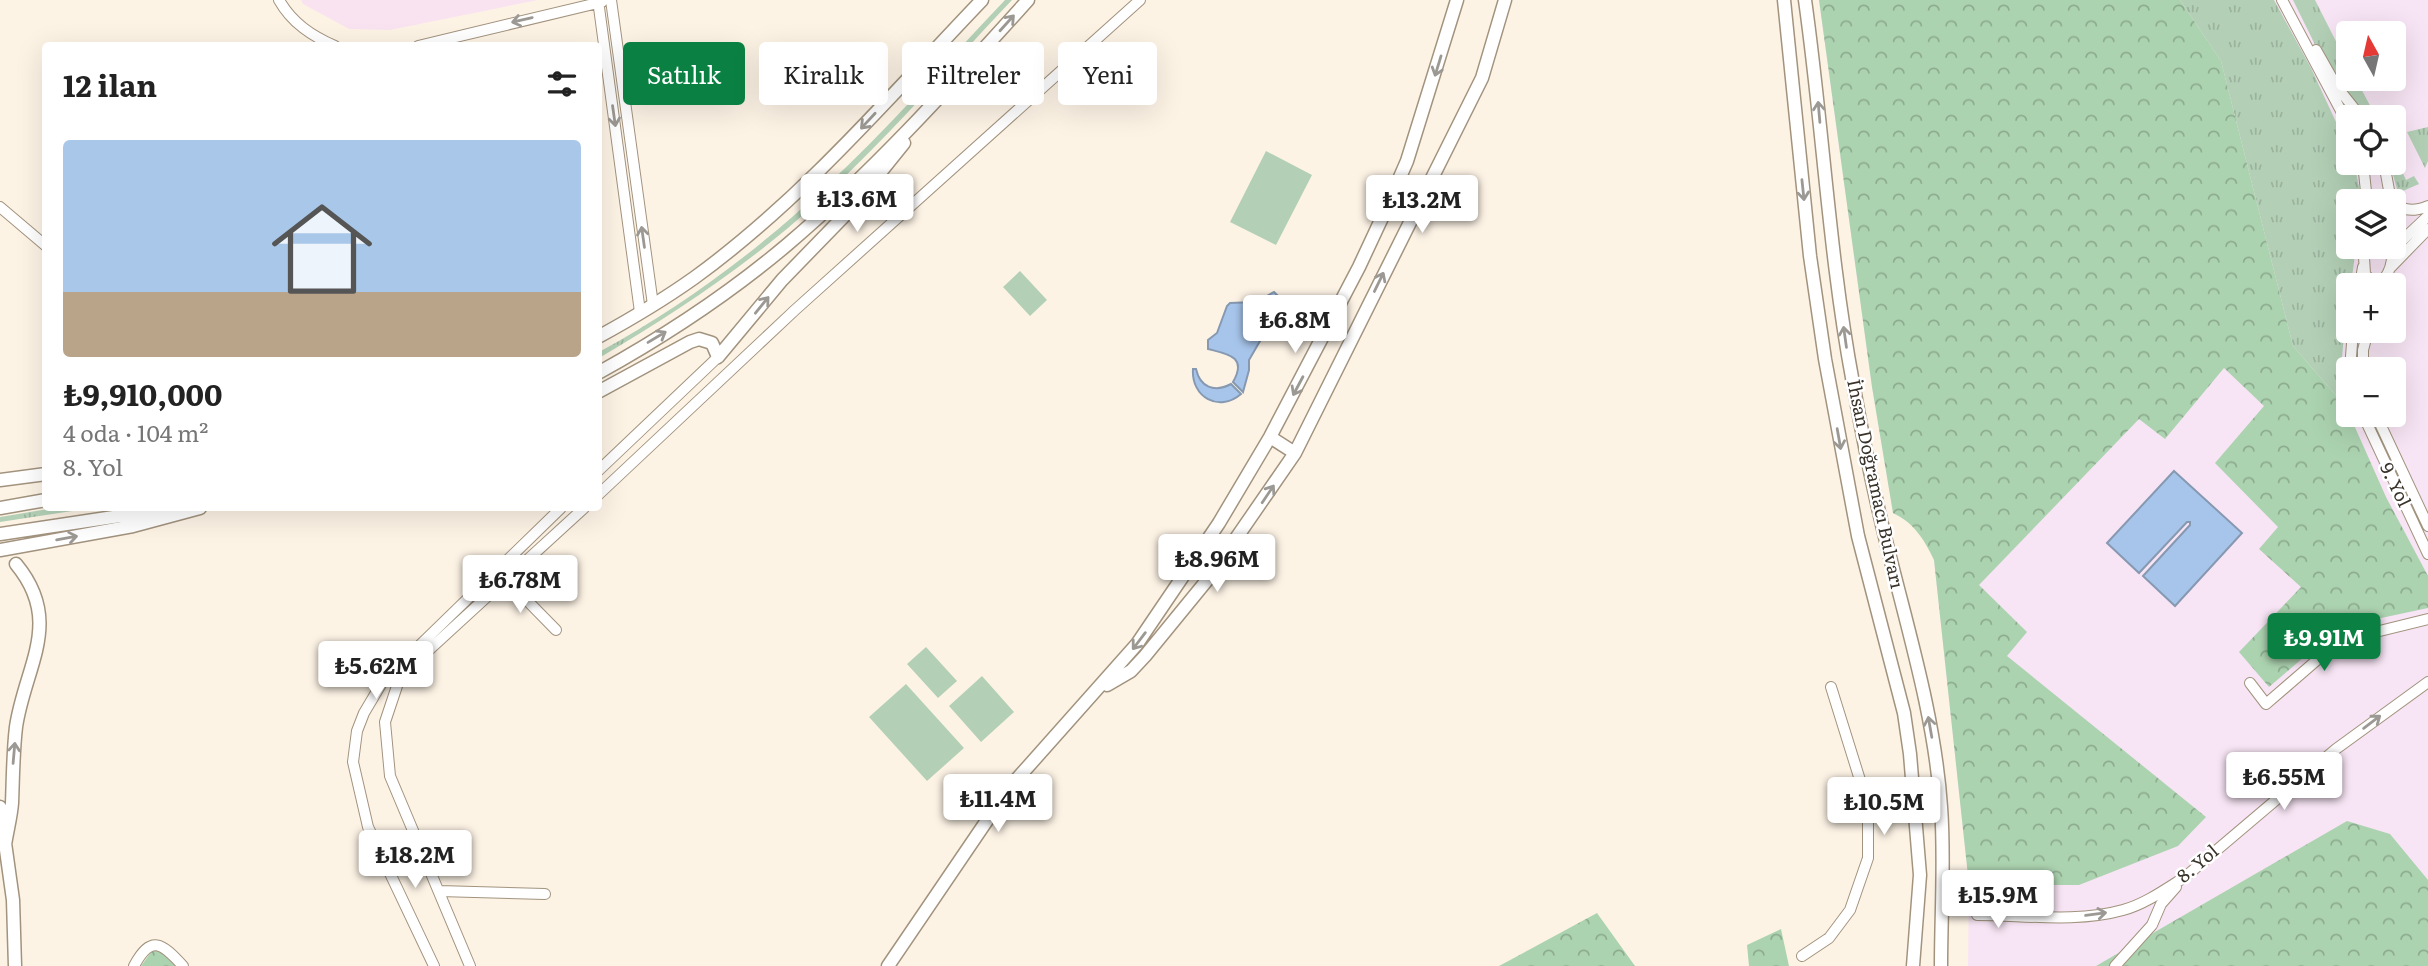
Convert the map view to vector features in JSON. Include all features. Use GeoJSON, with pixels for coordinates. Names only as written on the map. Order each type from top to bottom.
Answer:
{"type":"FeatureCollection","features":[{"type":"Feature","properties":{"kind":"main road"},"geometry":{"type":"LineString","coordinates":[[602,335],[696,276],[804,185],[982,0]]}},
{"type":"Feature","properties":{"kind":"main road"},"geometry":{"type":"LineString","coordinates":[[990,42],[1028,0]]}},
{"type":"Feature","properties":{"kind":"main road"},"geometry":{"type":"LineString","coordinates":[[888,966],[1009,788],[1137,645],[1219,523],[1270,438],[1348,289],[1387,207],[1407,160],[1457,0]]}},
{"type":"Feature","properties":{"kind":"main road"},"geometry":{"type":"LineString","coordinates":[[1096,691],[1131,671],[1144,656],[1216,568],[1295,453],[1482,78],[1506,0]]}},
{"type":"Feature","properties":{"kind":"main road","name":"İhsan Doğramacı Bulvarı"},"geometry":{"type":"LineString","coordinates":[[1784,0],[1810,256],[1825,359],[1858,536],[1903,713],[1910,754],[1920,876],[1913,966]]}},
{"type":"Feature","properties":{"kind":"main road","name":"İhsan Doğramacı Bulvarı"},"geometry":{"type":"LineString","coordinates":[[1805,0],[1830,228],[1849,360],[1887,546],[1920,671],[1937,773],[1941,808],[1941,966]]}},
{"type":"Feature","properties":{"kind":"main road"},"geometry":{"type":"LineString","coordinates":[[602,371],[702,309],[788,244],[932,105]]}},
{"type":"Feature","properties":{"kind":"main road"},"geometry":{"type":"LineString","coordinates":[[602,390],[690,342],[699,340],[712,343],[718,357],[782,280],[850,211],[934,105]]}},
{"type":"Feature","properties":{"kind":"main road"},"geometry":{"type":"LineString","coordinates":[[1270,438],[1295,453]]}},
{"type":"Feature","properties":{"kind":"main road"},"geometry":{"type":"LineString","coordinates":[[0,480],[42,475]]}},
{"type":"Feature","properties":{"kind":"main road"},"geometry":{"type":"LineString","coordinates":[[0,508],[42,501]]}},
{"type":"Feature","properties":{"kind":"main road"},"geometry":{"type":"LineString","coordinates":[[0,534],[157,511]]}},
{"type":"Feature","properties":{"kind":"main road"},"geometry":{"type":"LineString","coordinates":[[4,551],[133,526],[189,511]]}},
{"type":"Feature","properties":{"kind":"main road"},"geometry":{"type":"LineString","coordinates":[[5,845],[12,806],[16,727],[39,642],[40,621],[33,589],[16,564]]}},
{"type":"Feature","properties":{"kind":"main road"},"geometry":{"type":"LineString","coordinates":[[0,807],[13,900],[15,966]]}},
{"type":"Feature","properties":{"kind":"street"},"geometry":{"type":"LineString","coordinates":[[279,0],[299,25],[326,42]]}},
{"type":"Feature","properties":{"kind":"street"},"geometry":{"type":"LineString","coordinates":[[434,42],[611,0],[653,304]]}},
{"type":"Feature","properties":{"kind":"street"},"geometry":{"type":"LineString","coordinates":[[602,491],[795,310],[1140,0]]}},
{"type":"Feature","properties":{"kind":"street"},"geometry":{"type":"LineString","coordinates":[[2282,0],[2338,105]]}},
{"type":"Feature","properties":{"kind":"street"},"geometry":{"type":"LineString","coordinates":[[2289,0],[2337,87],[2351,105]]}},
{"type":"Feature","properties":{"kind":"street"},"geometry":{"type":"LineString","coordinates":[[598,1],[640,312]]}},
{"type":"Feature","properties":{"kind":"street"},"geometry":{"type":"LineString","coordinates":[[2406,209],[2428,206]]}},
{"type":"Feature","properties":{"kind":"street"},"geometry":{"type":"LineString","coordinates":[[0,207],[42,243]]}},
{"type":"Feature","properties":{"kind":"street"},"geometry":{"type":"LineString","coordinates":[[2406,234],[2428,216]]}},
{"type":"Feature","properties":{"kind":"street"},"geometry":{"type":"LineString","coordinates":[[2390,273],[2428,229]]}},
{"type":"Feature","properties":{"kind":"street"},"geometry":{"type":"LineString","coordinates":[[602,467],[718,357]]}},
{"type":"Feature","properties":{"kind":"street","name":"9. Yol"},"geometry":{"type":"LineString","coordinates":[[2369,427],[2428,554]]}},
{"type":"Feature","properties":{"kind":"street","name":"9. Yol"},"geometry":{"type":"LineString","coordinates":[[2381,427],[2428,526]]}},
{"type":"Feature","properties":{"kind":"street"},"geometry":{"type":"LineString","coordinates":[[2402,499],[2411,492]]}},
{"type":"Feature","properties":{"kind":"street"},"geometry":{"type":"LineString","coordinates":[[434,966],[368,827],[353,762],[358,732],[368,704],[383,681],[558,511]]}},
{"type":"Feature","properties":{"kind":"street"},"geometry":{"type":"LineString","coordinates":[[470,966],[390,776],[385,722],[398,683],[419,659],[581,511]]}},
{"type":"Feature","properties":{"kind":"street"},"geometry":{"type":"LineString","coordinates":[[506,579],[556,630]]}},
{"type":"Feature","properties":{"kind":"street"},"geometry":{"type":"LineString","coordinates":[[2249,683],[2266,704],[2339,641],[2428,619]]}},
{"type":"Feature","properties":{"kind":"street","name":"8. Yol"},"geometry":{"type":"LineString","coordinates":[[2020,915],[2020,902],[1977,900],[1977,915],[2077,916],[2123,910],[2158,894],[2185,877],[2336,749],[2428,682]]}},
{"type":"Feature","properties":{"kind":"street"},"geometry":{"type":"LineString","coordinates":[[1802,956],[1829,938],[1850,910],[1868,858],[1868,823],[1860,780],[1832,687]]}},
{"type":"Feature","properties":{"kind":"street"},"geometry":{"type":"LineString","coordinates":[[2115,966],[2152,925],[2161,904],[2185,877]]}},
{"type":"Feature","properties":{"kind":"street"},"geometry":{"type":"LineString","coordinates":[[439,891],[545,894]]}},
{"type":"Feature","properties":{"kind":"street"},"geometry":{"type":"LineString","coordinates":[[134,966],[143,950],[152,944],[170,951],[183,966]]}},
{"type":"Feature","properties":{"kind":"shaded area"},"geometry":{"type":"Polygon","coordinates":[[[301,0],[538,0],[390,30],[349,29],[303,4],[301,0]]]}},
{"type":"Feature","properties":{"kind":"shaded area"},"geometry":{"type":"Polygon","coordinates":[[[1819,0],[2428,0],[2428,966],[1968,966],[1969,885],[1934,560],[1925,540],[1910,523],[1893,513],[1872,387],[1819,0]]]}},
{"type":"Feature","properties":{"kind":"green space"},"geometry":{"type":"Polygon","coordinates":[[[1005,0],[1012,0],[973,42],[966,42],[1005,0]]]}},
{"type":"Feature","properties":{"kind":"green space"},"geometry":{"type":"Polygon","coordinates":[[[1819,0],[2180,0],[2221,61],[2293,346],[2336,395],[2336,427],[2355,427],[2386,497],[2428,576],[2428,608],[2339,627],[2269,687],[2239,652],[2301,587],[2259,549],[2278,527],[2215,463],[2264,406],[2224,368],[2165,439],[2139,419],[1979,585],[2027,632],[2007,656],[2206,817],[2178,846],[2079,885],[1969,885],[1934,560],[1918,532],[1893,513],[1872,387],[1819,0]]]}},
{"type":"Feature","properties":{"kind":"green space"},"geometry":{"type":"Polygon","coordinates":[[[2180,0],[2274,0],[2311,68],[2336,122],[2336,175],[2357,175],[2359,189],[2336,189],[2336,259],[2354,259],[2353,273],[2336,273],[2336,343],[2343,343],[2342,357],[2336,357],[2336,395],[2293,346],[2221,61],[2180,0]]]}},
{"type":"Feature","properties":{"kind":"green space"},"geometry":{"type":"Polygon","coordinates":[[[2293,0],[2315,0],[2336,41],[2336,80],[2327,69],[2293,0]]]}},
{"type":"Feature","properties":{"kind":"green space"},"geometry":{"type":"Polygon","coordinates":[[[2346,91],[2362,91],[2370,105],[2358,105],[2346,91]]]}},
{"type":"Feature","properties":{"kind":"green space"},"geometry":{"type":"Polygon","coordinates":[[[907,105],[914,105],[847,175],[788,228],[719,281],[602,356],[602,350],[688,298],[744,257],[847,167],[907,105]]]}},
{"type":"Feature","properties":{"kind":"green space"},"geometry":{"type":"Polygon","coordinates":[[[2428,127],[2428,161],[2425,168],[2407,132],[2428,127]]]}},
{"type":"Feature","properties":{"kind":"green space"},"geometry":{"type":"Polygon","coordinates":[[[1266,151],[1312,175],[1276,245],[1230,222],[1266,151]]]}},
{"type":"Feature","properties":{"kind":"green space"},"geometry":{"type":"Polygon","coordinates":[[[2393,175],[2404,175],[2406,180],[2414,176],[2419,184],[2406,190],[2397,189],[2393,175]]]}},
{"type":"Feature","properties":{"kind":"green space"},"geometry":{"type":"Polygon","coordinates":[[[1020,271],[1047,300],[1030,316],[1003,287],[1020,271]]]}},
{"type":"Feature","properties":{"kind":"green space"},"geometry":{"type":"Polygon","coordinates":[[[42,510],[72,511],[0,522],[0,517],[42,510]]]}},
{"type":"Feature","properties":{"kind":"green space"},"geometry":{"type":"Polygon","coordinates":[[[926,647],[957,681],[938,698],[907,664],[926,647]]]}},
{"type":"Feature","properties":{"kind":"green space"},"geometry":{"type":"Polygon","coordinates":[[[982,676],[1014,712],[981,742],[949,706],[982,676]]]}},
{"type":"Feature","properties":{"kind":"green space"},"geometry":{"type":"Polygon","coordinates":[[[906,684],[964,748],[927,781],[869,717],[906,684]]]}},
{"type":"Feature","properties":{"kind":"green space"},"geometry":{"type":"Polygon","coordinates":[[[2347,821],[2390,834],[2428,880],[2428,966],[2096,966],[2347,821]]]}},
{"type":"Feature","properties":{"kind":"green space"},"geometry":{"type":"Polygon","coordinates":[[[1597,913],[1635,966],[1499,966],[1597,913]]]}},
{"type":"Feature","properties":{"kind":"green space"},"geometry":{"type":"Polygon","coordinates":[[[1781,929],[1789,966],[1749,966],[1747,945],[1781,929]]]}},
{"type":"Feature","properties":{"kind":"green space"},"geometry":{"type":"Polygon","coordinates":[[[158,949],[177,966],[141,966],[151,952],[158,949]]]}},
{"type":"Feature","properties":{"kind":"water"},"geometry":{"type":"Polygon","coordinates":[[[1274,292],[1278,300],[1267,329],[1249,360],[1243,392],[1233,382],[1237,373],[1237,361],[1228,355],[1208,349],[1208,340],[1217,333],[1230,303],[1256,302],[1274,292]]]}},
{"type":"Feature","properties":{"kind":"water"},"geometry":{"type":"Polygon","coordinates":[[[1193,369],[1196,369],[1201,380],[1209,387],[1219,388],[1231,384],[1241,394],[1224,402],[1208,399],[1197,387],[1193,369]]]}},
{"type":"Feature","properties":{"kind":"water"},"geometry":{"type":"Polygon","coordinates":[[[2174,471],[2242,533],[2175,606],[2143,576],[2190,522],[2187,522],[2139,573],[2107,543],[2174,471]]]}}]}
